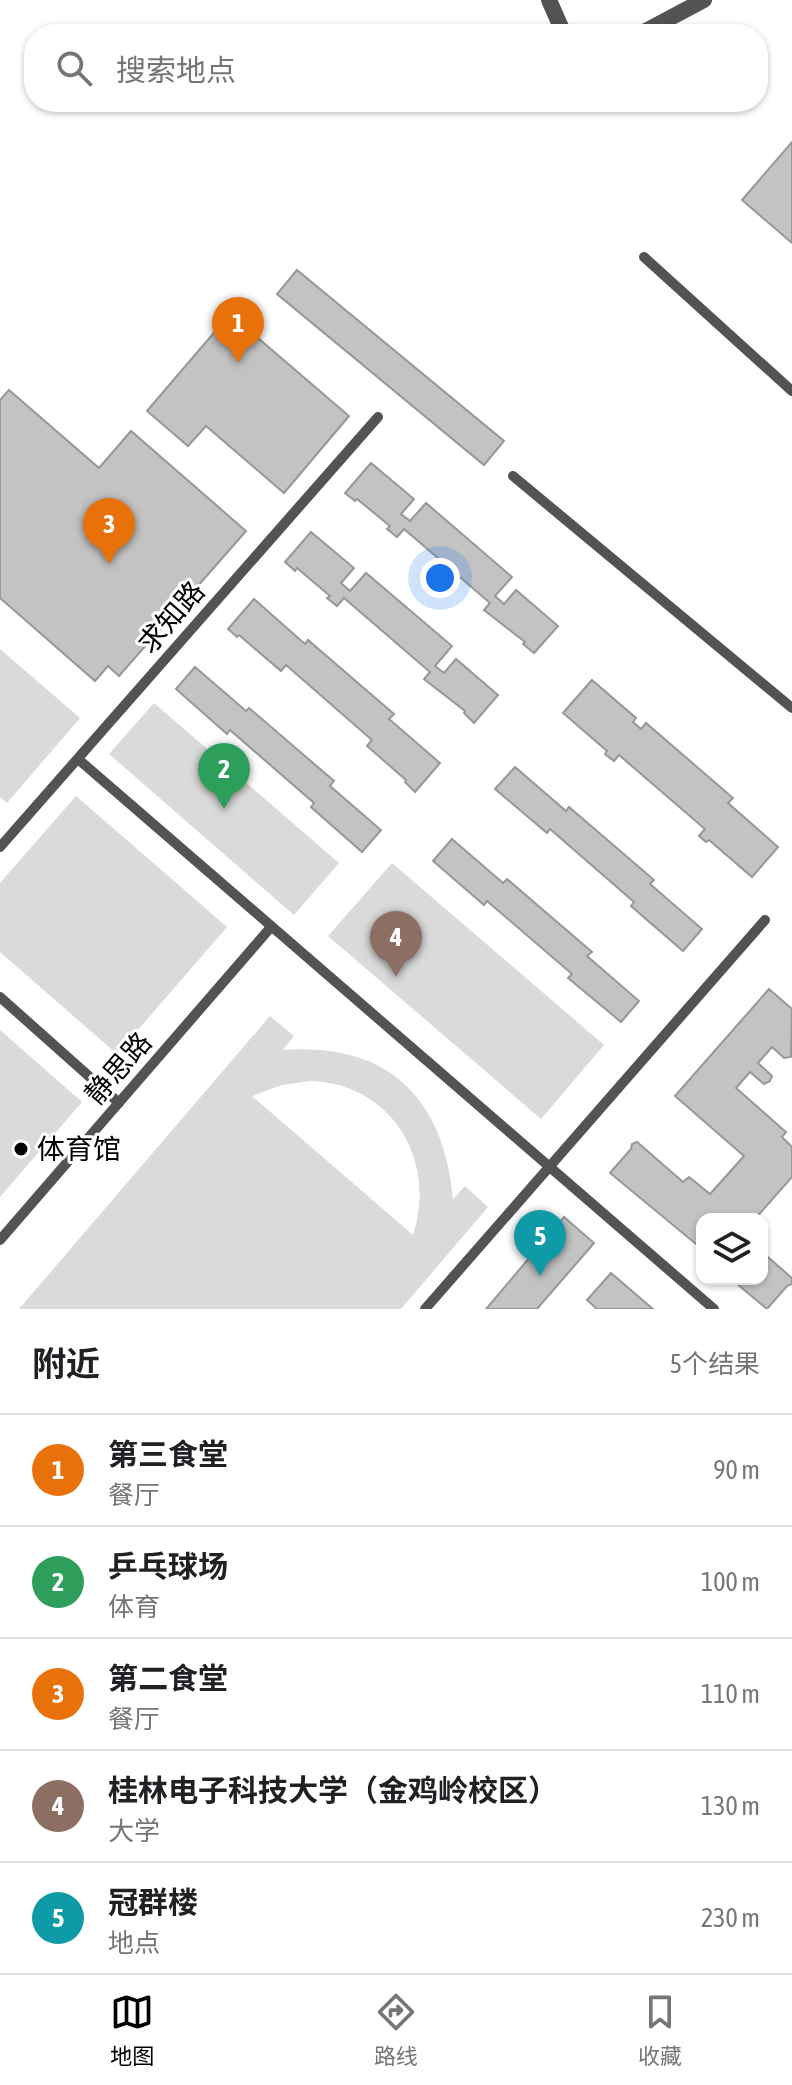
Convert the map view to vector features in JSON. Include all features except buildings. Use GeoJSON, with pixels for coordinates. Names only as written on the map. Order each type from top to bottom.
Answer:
{"type":"FeatureCollection","features":[{"type":"Feature","properties":{"kind":"street"},"geometry":{"type":"LineString","coordinates":[[549,0],[560,24]]}},
{"type":"Feature","properties":{"kind":"street"},"geometry":{"type":"LineString","coordinates":[[659,24],[704,0]]}},
{"type":"Feature","properties":{"kind":"lane"},"geometry":{"type":"LineString","coordinates":[[644,257],[792,391]]}},
{"type":"Feature","properties":{"kind":"lane","name":"求知路"},"geometry":{"type":"LineString","coordinates":[[0,847],[378,417]]}},
{"type":"Feature","properties":{"kind":"lane"},"geometry":{"type":"LineString","coordinates":[[513,476],[792,708]]}},
{"type":"Feature","properties":{"kind":"lane"},"geometry":{"type":"LineString","coordinates":[[78,759],[714,1309]]}},
{"type":"Feature","properties":{"kind":"lane"},"geometry":{"type":"LineString","coordinates":[[425,1309],[765,920]]}},
{"type":"Feature","properties":{"kind":"lane","name":"静思路"},"geometry":{"type":"LineString","coordinates":[[0,1240],[271,927]]}},
{"type":"Feature","properties":{"kind":"lane"},"geometry":{"type":"LineString","coordinates":[[0,997],[119,1103]]}},
{"type":"Feature","properties":{"kind":"shaded area"},"geometry":{"type":"Polygon","coordinates":[[[0,649],[80,718],[7,803],[0,797],[0,649]]]}},
{"type":"Feature","properties":{"kind":"shaded area"},"geometry":{"type":"Polygon","coordinates":[[[154,703],[339,863],[294,915],[109,754],[154,703]]]}},
{"type":"Feature","properties":{"kind":"shaded area"},"geometry":{"type":"Polygon","coordinates":[[[76,796],[227,927],[117,1054],[0,952],[0,883],[76,796]]]}},
{"type":"Feature","properties":{"kind":"shaded area"},"geometry":{"type":"Polygon","coordinates":[[[392,863],[604,1045],[541,1119],[328,936],[392,863]]]}},
{"type":"Feature","properties":{"kind":"shaded area"},"geometry":{"type":"Polygon","coordinates":[[[270,1016],[294,1036],[283,1050],[320,1050],[352,1056],[380,1067],[404,1083],[423,1105],[437,1132],[447,1163],[453,1199],[465,1186],[488,1207],[401,1309],[19,1309],[270,1016]],[[310,1081],[282,1085],[252,1096],[413,1235],[419,1207],[419,1180],[413,1154],[401,1131],[385,1111],[364,1095],[339,1085],[310,1081]]]}},
{"type":"Feature","properties":{"kind":"shaded area","name":"体育馆"},"geometry":{"type":"Polygon","coordinates":[[[0,1030],[82,1102],[0,1197],[0,1030]]]}},
{"type":"Feature","properties":{"kind":"place","name":"第三食堂"},"geometry":{"type":"Point","coordinates":[238,363]}},
{"type":"Feature","properties":{"kind":"place","name":"第二食堂"},"geometry":{"type":"Point","coordinates":[109,564]}},
{"type":"Feature","properties":{"kind":"place","name":"乒乓球场"},"geometry":{"type":"Point","coordinates":[224,809]}},
{"type":"Feature","properties":{"kind":"place","name":"桂林电子科技大学（金鸡岭校区）"},"geometry":{"type":"Point","coordinates":[396,977]}},
{"type":"Feature","properties":{"kind":"place","name":"体育馆"},"geometry":{"type":"Point","coordinates":[21,1149]}},
{"type":"Feature","properties":{"kind":"place","name":"冠群楼"},"geometry":{"type":"Point","coordinates":[540,1276]}}]}
